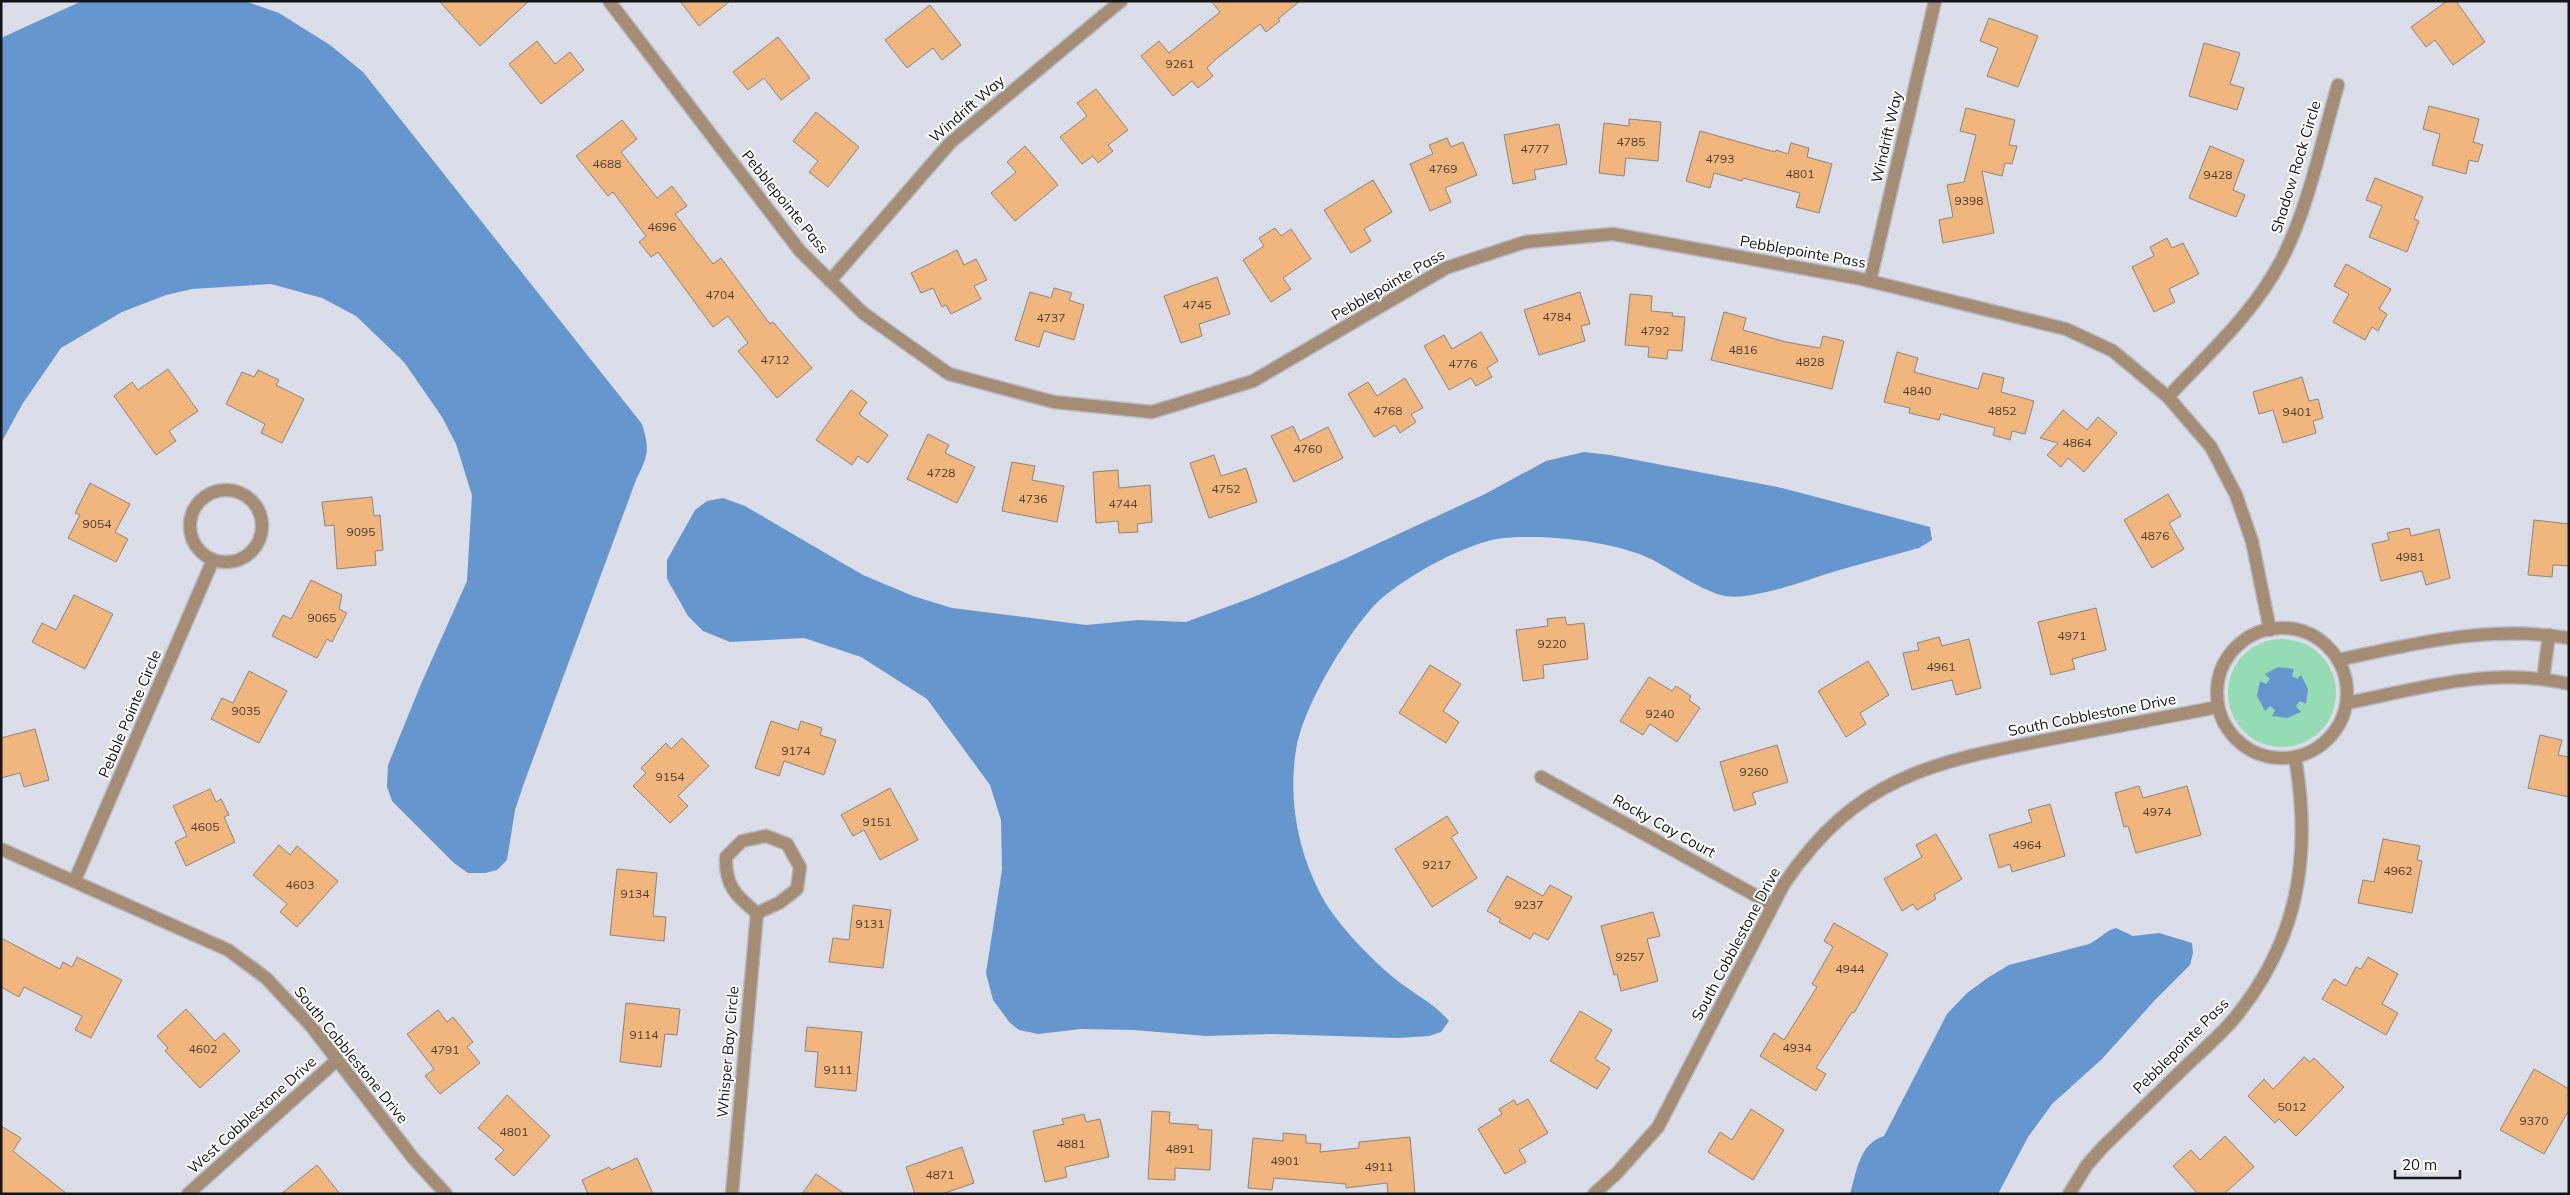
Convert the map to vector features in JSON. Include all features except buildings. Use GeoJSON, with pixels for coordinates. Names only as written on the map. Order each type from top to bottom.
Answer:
{"type":"FeatureCollection","features":[{"type":"Feature","properties":{"kind":"street","name":"Pebblepointe Pass"},"geometry":{"type":"LineString","coordinates":[[610,1],[800,251],[863,313],[949,374],[1054,402],[1152,412],[1253,381],[1446,268],[1525,242],[1613,234],[1870,281],[2066,328],[2113,351],[2168,397],[2211,446],[2236,495],[2252,541],[2270,630]]}},
{"type":"Feature","properties":{"kind":"street","name":"Windrift Way"},"geometry":{"type":"LineString","coordinates":[[830,281],[950,142],[1121,1]]}},
{"type":"Feature","properties":{"kind":"street","name":"Windrift Way"},"geometry":{"type":"LineString","coordinates":[[1870,281],[1935,1]]}},
{"type":"Feature","properties":{"kind":"street","name":"Shadow Rock Circle"},"geometry":{"type":"LineString","coordinates":[[2168,397],[2245,313],[2281,261],[2298,221],[2338,85]]}},
{"type":"Feature","properties":{"kind":"street"},"geometry":{"type":"LineString","coordinates":[[220,490],[232,490],[253,501],[260,511],[261,535],[256,546],[248,555],[237,560],[225,562],[213,560],[203,554],[195,545],[190,534],[189,522],[193,510],[200,500],[209,493],[220,490]]}},
{"type":"Feature","properties":{"kind":"street","name":"Pebble Pointe Circle"},"geometry":{"type":"LineString","coordinates":[[76,880],[213,560]]}},
{"type":"Feature","properties":{"kind":"street"},"geometry":{"type":"LineString","coordinates":[[2270,630],[2296,630],[2311,635],[2323,642],[2338,660],[2346,680],[2347,703],[2334,733],[2317,748],[2295,757],[2269,757],[2247,749],[2225,726],[2218,707],[2218,684],[2225,661],[2242,642],[2270,630]]}},
{"type":"Feature","properties":{"kind":"street"},"geometry":{"type":"LineString","coordinates":[[2338,660],[2458,636],[2507,633],[2569,638]]}},
{"type":"Feature","properties":{"kind":"street"},"geometry":{"type":"LineString","coordinates":[[2543,679],[2549,635]]}},
{"type":"Feature","properties":{"kind":"street"},"geometry":{"type":"LineString","coordinates":[[2347,703],[2477,678],[2507,675],[2569,684]]}},
{"type":"Feature","properties":{"kind":"street","name":"South Cobblestone Drive"},"geometry":{"type":"LineString","coordinates":[[1594,1194],[1617,1173],[1658,1127],[1748,954],[1771,904],[1797,864],[1832,825],[1869,797],[1905,777],[1945,761],[2218,707]]}},
{"type":"Feature","properties":{"kind":"street","name":"Pebblepointe Pass"},"geometry":{"type":"LineString","coordinates":[[2069,1194],[2087,1165],[2103,1147],[2232,1020],[2255,990],[2272,961],[2295,900],[2302,860],[2302,796],[2295,757]]}},
{"type":"Feature","properties":{"kind":"street","name":"Rocky Cay Court"},"geometry":{"type":"LineString","coordinates":[[1541,777],[1771,904]]}},
{"type":"Feature","properties":{"kind":"street"},"geometry":{"type":"LineString","coordinates":[[766,836],[787,844],[800,867],[797,889],[779,903],[758,913],[736,896],[726,873],[726,857],[742,840],[766,836]]}},
{"type":"Feature","properties":{"kind":"street","name":"South Cobblestone Drive"},"geometry":{"type":"LineString","coordinates":[[1,849],[76,880],[228,950],[266,978],[311,1026],[413,1158],[446,1194]]}},
{"type":"Feature","properties":{"kind":"street","name":"Whisper Bay Circle"},"geometry":{"type":"LineString","coordinates":[[732,1194],[758,913]]}},
{"type":"Feature","properties":{"kind":"street","name":"West Cobblestone Drive"},"geometry":{"type":"LineString","coordinates":[[188,1194],[337,1060]]}},
{"type":"Feature","properties":{"kind":"green space"},"geometry":{"type":"Polygon","coordinates":[[[2282,639],[2303,643],[2320,655],[2332,672],[2336,693],[2332,714],[2320,731],[2303,743],[2282,747],[2261,743],[2244,731],[2232,714],[2228,693],[2232,672],[2244,655],[2261,643],[2282,639]]]}},
{"type":"Feature","properties":{"kind":"water"},"geometry":{"type":"Polygon","coordinates":[[[82,1],[245,1],[279,13],[330,45],[363,72],[642,424],[647,447],[645,459],[523,786],[515,810],[507,860],[497,870],[485,873],[468,873],[454,863],[392,801],[387,787],[388,765],[421,684],[467,581],[472,495],[456,444],[442,417],[404,362],[356,316],[322,298],[271,284],[192,289],[166,295],[122,312],[61,348],[23,403],[1,443],[1,38],[82,1]]]}},
{"type":"Feature","properties":{"kind":"water"},"geometry":{"type":"Polygon","coordinates":[[[1584,452],[1610,455],[1782,488],[1930,527],[1932,540],[1919,548],[1781,588],[1737,597],[1717,594],[1653,560],[1620,548],[1559,538],[1504,538],[1472,546],[1453,554],[1415,575],[1383,597],[1349,637],[1326,675],[1306,715],[1296,750],[1293,788],[1294,807],[1301,844],[1307,862],[1328,907],[1355,940],[1385,970],[1436,1008],[1449,1021],[1441,1032],[1429,1036],[1398,1038],[1272,1034],[1206,1036],[1134,1030],[1081,1029],[1038,1034],[1019,1030],[1010,1023],[993,1000],[986,973],[1002,870],[1001,820],[990,785],[927,699],[861,657],[804,638],[730,642],[703,631],[688,616],[667,579],[667,560],[695,510],[707,501],[723,498],[745,506],[863,575],[913,596],[952,608],[1086,625],[1138,620],[1186,622],[1251,598],[1342,560],[1485,494],[1546,461],[1584,452]]]}},
{"type":"Feature","properties":{"kind":"water"},"geometry":{"type":"Polygon","coordinates":[[[2278,667],[2294,669],[2292,676],[2297,679],[2301,675],[2308,689],[2306,704],[2300,701],[2296,706],[2301,712],[2287,718],[2272,716],[2275,710],[2270,706],[2265,711],[2257,696],[2260,681],[2266,684],[2270,679],[2265,674],[2278,667]]]}},
{"type":"Feature","properties":{"kind":"water"},"geometry":{"type":"Polygon","coordinates":[[[2116,928],[2133,936],[2159,933],[2192,943],[2193,953],[2190,965],[2154,1001],[2102,1059],[2052,1104],[2028,1137],[1998,1194],[1850,1194],[1860,1159],[1864,1152],[1869,1145],[1884,1136],[1947,1014],[1967,993],[2009,965],[2089,944],[2116,928]]]}}]}
